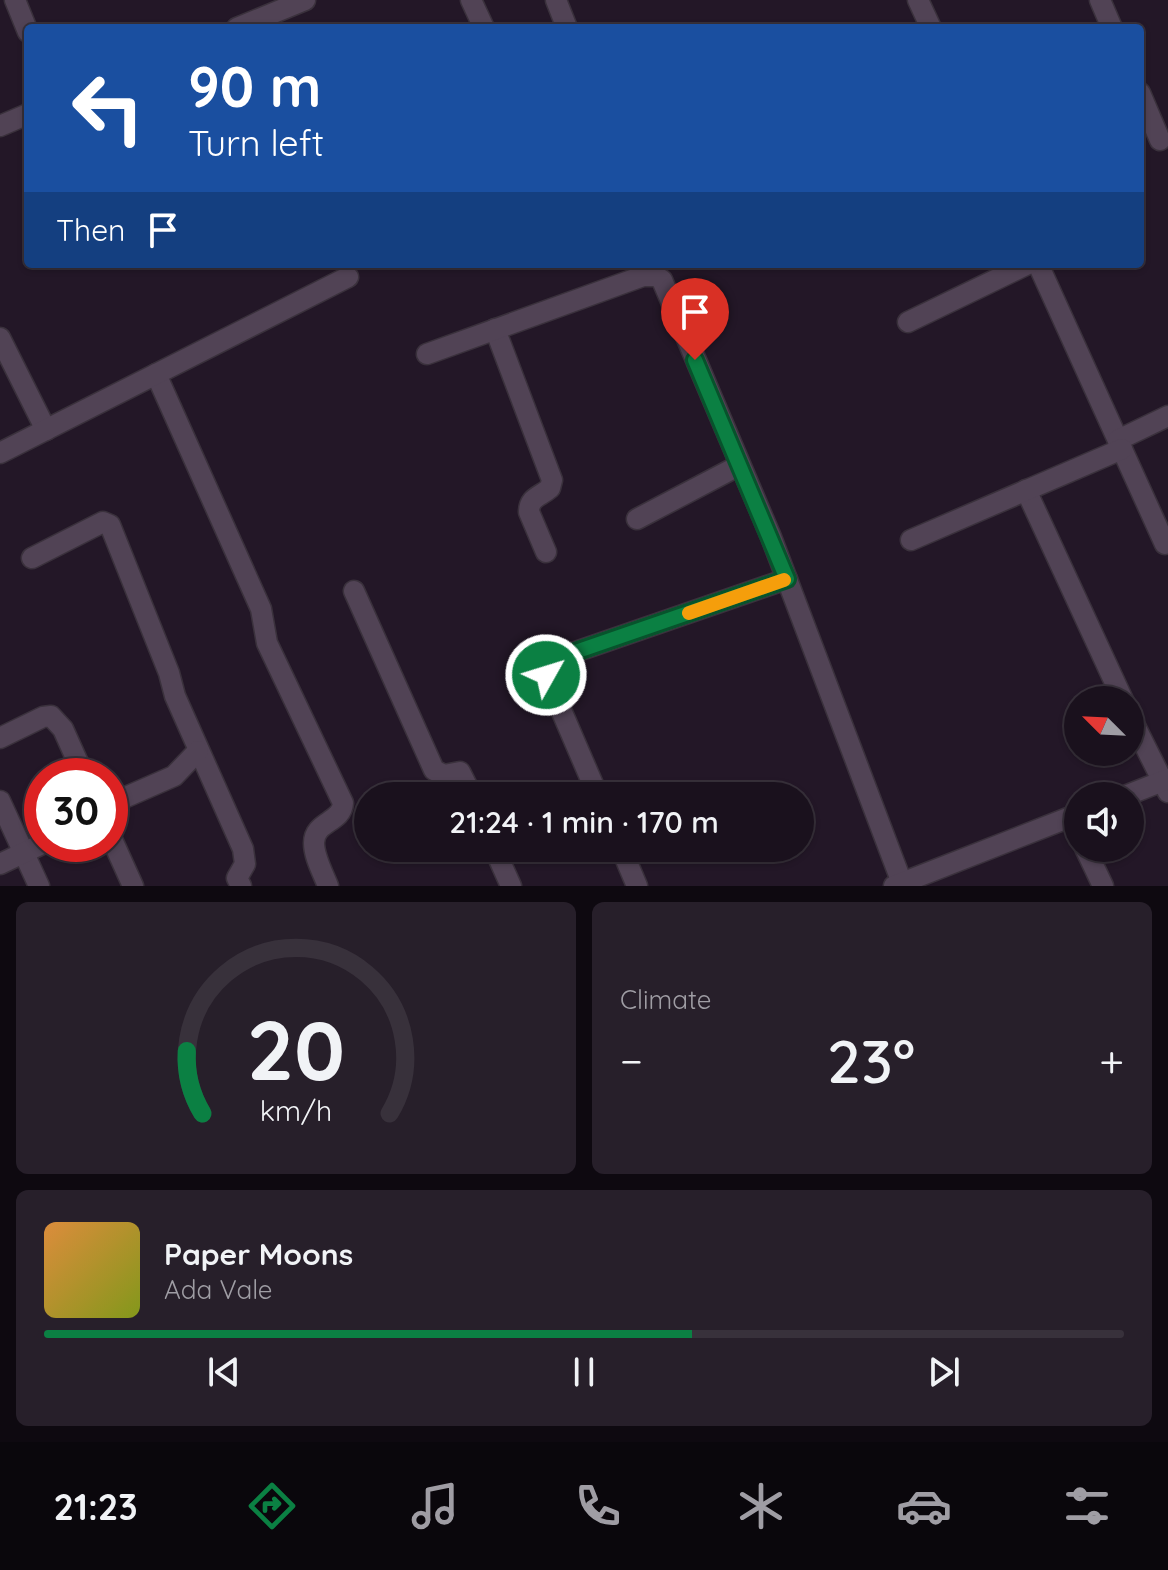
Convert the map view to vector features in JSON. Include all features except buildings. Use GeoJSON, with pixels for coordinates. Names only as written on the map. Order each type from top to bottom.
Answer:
{"type":"FeatureCollection","features":[{"type":"Feature","properties":{"kind":"street"},"geometry":{"type":"LineString","coordinates":[[15,0],[25,24]]}},
{"type":"Feature","properties":{"kind":"street"},"geometry":{"type":"LineString","coordinates":[[247,24],[305,0]]}},
{"type":"Feature","properties":{"kind":"street"},"geometry":{"type":"LineString","coordinates":[[471,0],[482,24]]}},
{"type":"Feature","properties":{"kind":"street"},"geometry":{"type":"LineString","coordinates":[[556,0],[565,24]]}},
{"type":"Feature","properties":{"kind":"street"},"geometry":{"type":"LineString","coordinates":[[918,0],[929,24]]}},
{"type":"Feature","properties":{"kind":"street"},"geometry":{"type":"LineString","coordinates":[[1100,0],[1110,24]]}},
{"type":"Feature","properties":{"kind":"street"},"geometry":{"type":"LineString","coordinates":[[1144,102],[1160,140]]}},
{"type":"Feature","properties":{"kind":"street"},"geometry":{"type":"LineString","coordinates":[[0,126],[24,116]]}},
{"type":"Feature","properties":{"kind":"street"},"geometry":{"type":"LineString","coordinates":[[908,322],[1020,268]]}},
{"type":"Feature","properties":{"kind":"street"},"geometry":{"type":"LineString","coordinates":[[1040,268],[1165,544]]}},
{"type":"Feature","properties":{"kind":"street"},"geometry":{"type":"LineString","coordinates":[[427,354],[661,272],[787,579],[898,884],[930,880],[1064,826]]}},
{"type":"Feature","properties":{"kind":"street"},"geometry":{"type":"LineString","coordinates":[[0,453],[348,277]]}},
{"type":"Feature","properties":{"kind":"street"},"geometry":{"type":"LineString","coordinates":[[495,329],[552,480],[550,488],[531,500],[529,506],[546,552]]}},
{"type":"Feature","properties":{"kind":"street"},"geometry":{"type":"LineString","coordinates":[[0,338],[46,430]]}},
{"type":"Feature","properties":{"kind":"street"},"geometry":{"type":"LineString","coordinates":[[156,374],[261,609],[267,643],[343,803],[340,813],[318,828],[314,840],[315,852],[328,886]]}},
{"type":"Feature","properties":{"kind":"street"},"geometry":{"type":"LineString","coordinates":[[911,540],[1120,445],[1168,416]]}},
{"type":"Feature","properties":{"kind":"street"},"geometry":{"type":"LineString","coordinates":[[637,519],[740,465]]}},
{"type":"Feature","properties":{"kind":"street"},"geometry":{"type":"LineString","coordinates":[[1026,490],[1117,686]]}},
{"type":"Feature","properties":{"kind":"street"},"geometry":{"type":"LineString","coordinates":[[32,558],[103,522],[110,525],[198,751],[243,849],[245,864],[237,878],[241,886]]}},
{"type":"Feature","properties":{"kind":"street"},"geometry":{"type":"LineString","coordinates":[[592,782],[546,675],[548,664],[552,660],[787,579]]}},
{"type":"Feature","properties":{"kind":"street"},"geometry":{"type":"LineString","coordinates":[[354,591],[434,770],[444,775],[460,772],[465,782]]}},
{"type":"Feature","properties":{"kind":"street"},"geometry":{"type":"LineString","coordinates":[[0,738],[51,716],[63,729],[76,758]]}},
{"type":"Feature","properties":{"kind":"street"},"geometry":{"type":"LineString","coordinates":[[1144,742],[1166,784],[1144,790]]}},
{"type":"Feature","properties":{"kind":"street"},"geometry":{"type":"LineString","coordinates":[[128,796],[174,776],[198,751]]}},
{"type":"Feature","properties":{"kind":"street"},"geometry":{"type":"LineString","coordinates":[[0,801],[24,835]]}},
{"type":"Feature","properties":{"kind":"street"},"geometry":{"type":"LineString","coordinates":[[0,864],[24,852]]}},
{"type":"Feature","properties":{"kind":"street"},"geometry":{"type":"LineString","coordinates":[[35,862],[39,886]]}},
{"type":"Feature","properties":{"kind":"street"},"geometry":{"type":"LineString","coordinates":[[122,862],[133,886]]}},
{"type":"Feature","properties":{"kind":"street"},"geometry":{"type":"LineString","coordinates":[[500,862],[511,886]]}},
{"type":"Feature","properties":{"kind":"street"},"geometry":{"type":"LineString","coordinates":[[627,862],[637,886]]}},
{"type":"Feature","properties":{"kind":"street"},"geometry":{"type":"LineString","coordinates":[[1092,862],[1103,886]]}},
{"type":"Feature","properties":{"kind":"slow traffic"},"geometry":{"type":"LineString","coordinates":[[689,613],[784,580]]}},
{"type":"Feature","properties":{"kind":"route"},"geometry":{"type":"LineString","coordinates":[[546,675],[552,660],[787,579],[695,360]]}}]}
